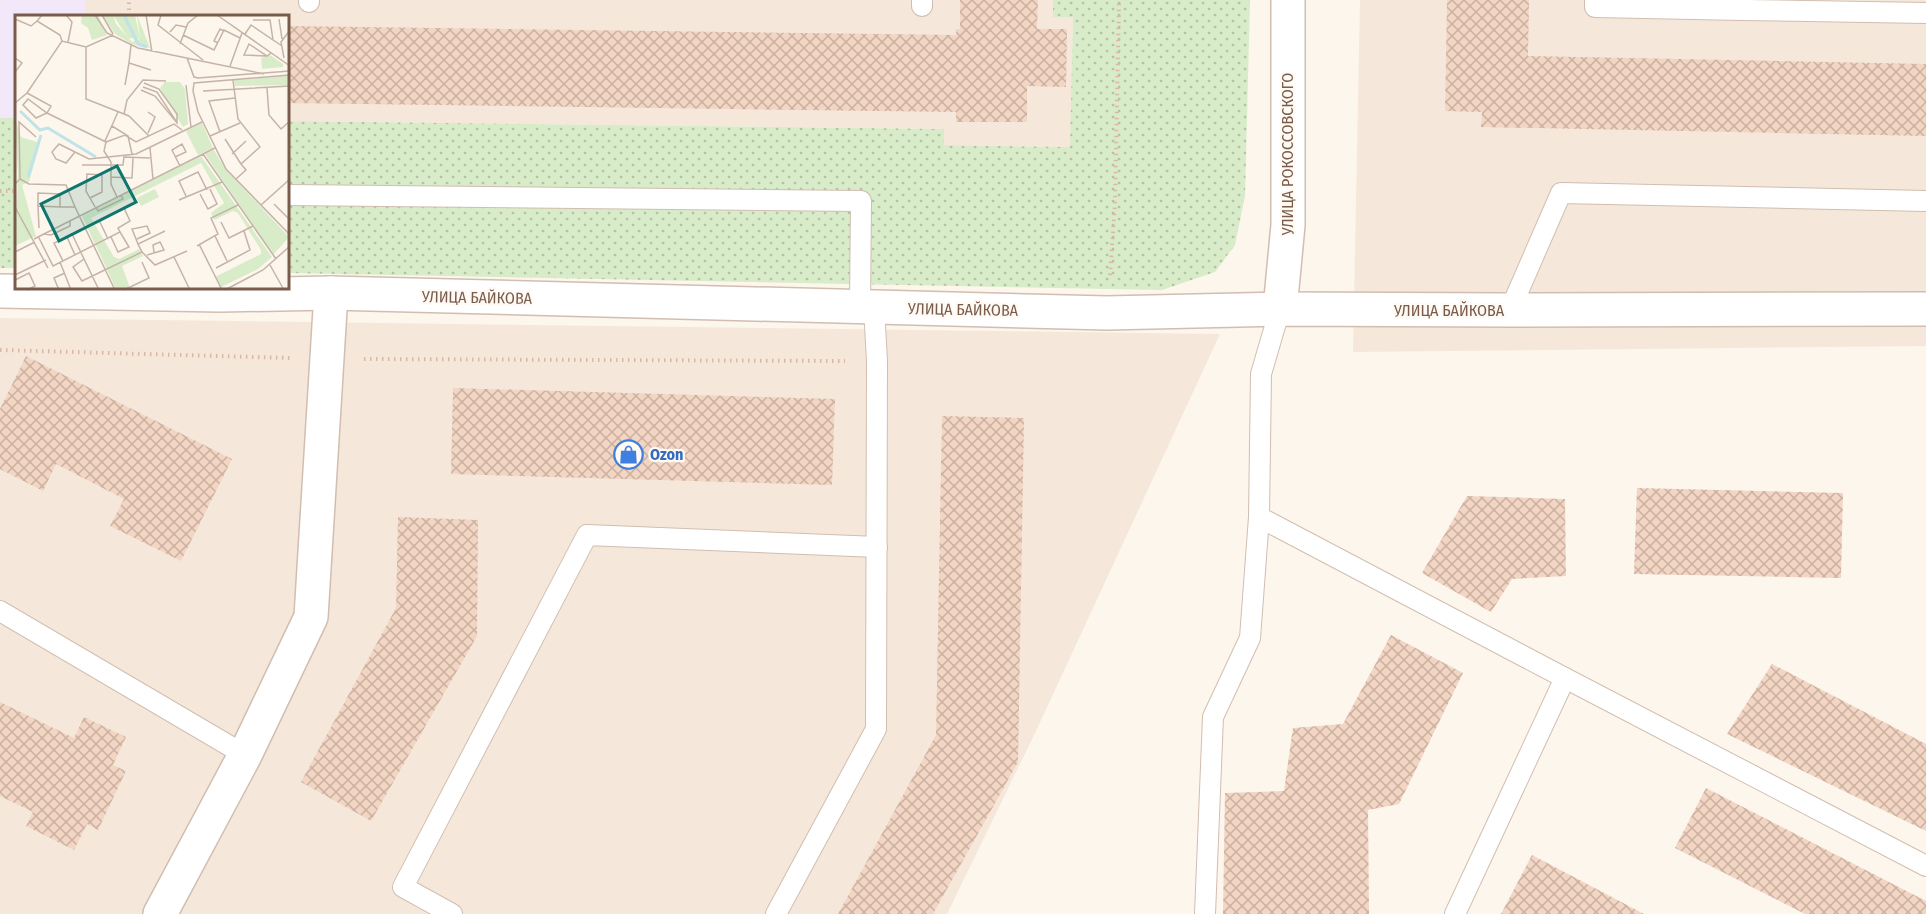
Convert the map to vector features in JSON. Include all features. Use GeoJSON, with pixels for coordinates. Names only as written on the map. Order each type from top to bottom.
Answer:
{"type":"FeatureCollection","features":[{"type":"Feature","properties":{"kind":"street","name":"УЛИЦА РОКОССОВСКОГО"},"geometry":{"type":"LineString","coordinates":[[1280,309],[1288,225],[1288,0]]}},
{"type":"Feature","properties":{"kind":"street","name":"УЛИЦА БАЙКОВА"},"geometry":{"type":"LineString","coordinates":[[0,291],[331,293],[1107,313],[1280,309],[1926,309]]}},
{"type":"Feature","properties":{"kind":"street"},"geometry":{"type":"LineString","coordinates":[[160,914],[245,755],[311,617],[331,293]]}},
{"type":"Feature","properties":{"kind":"lane"},"geometry":{"type":"LineString","coordinates":[[1595,0],[1595,7],[1742,5],[1926,13]]}},
{"type":"Feature","properties":{"kind":"lane"},"geometry":{"type":"LineString","coordinates":[[1510,310],[1561,194],[1926,201]]}},
{"type":"Feature","properties":{"kind":"lane"},"geometry":{"type":"LineString","coordinates":[[290,195],[861,201],[867,306],[877,361],[876,729],[776,914]]}},
{"type":"Feature","properties":{"kind":"lane"},"geometry":{"type":"LineString","coordinates":[[1204,914],[1213,717],[1250,638],[1259,517],[1261,374],[1280,309]]}},
{"type":"Feature","properties":{"kind":"lane"},"geometry":{"type":"LineString","coordinates":[[1259,517],[1926,866]]}},
{"type":"Feature","properties":{"kind":"lane"},"geometry":{"type":"LineString","coordinates":[[452,914],[403,887],[588,535],[877,547]]}},
{"type":"Feature","properties":{"kind":"lane"},"geometry":{"type":"LineString","coordinates":[[0,612],[245,755]]}},
{"type":"Feature","properties":{"kind":"lane"},"geometry":{"type":"LineString","coordinates":[[1455,914],[1565,678]]}},
{"type":"Feature","properties":{"kind":"path"},"geometry":{"type":"LineString","coordinates":[[1107,313],[1115,204],[1119,0]]}},
{"type":"Feature","properties":{"kind":"path"},"geometry":{"type":"LineString","coordinates":[[0,190],[15,191]]}},
{"type":"Feature","properties":{"kind":"path"},"geometry":{"type":"LineString","coordinates":[[0,350],[326,358],[877,361]]}},
{"type":"Feature","properties":{"kind":"shaded area"},"geometry":{"type":"Polygon","coordinates":[[[0,0],[1053,0],[1053,17],[1073,17],[1071,147],[943,145],[944,129],[290,121],[290,15],[15,15],[0,0]]]}},
{"type":"Feature","properties":{"kind":"shaded area"},"geometry":{"type":"Polygon","coordinates":[[[0,0],[85,0],[85,15],[15,15],[15,131],[0,131],[0,0]]]}},
{"type":"Feature","properties":{"kind":"shaded area"},"geometry":{"type":"Polygon","coordinates":[[[1360,0],[1926,0],[1926,346],[1353,352],[1360,0]]]}},
{"type":"Feature","properties":{"kind":"shaded area"},"geometry":{"type":"Polygon","coordinates":[[[0,318],[1220,334],[1036,731],[947,914],[0,914],[0,318]]]}},
{"type":"Feature","properties":{"kind":"green space"},"geometry":{"type":"Polygon","coordinates":[[[1053,0],[1250,0],[1245,196],[1235,245],[1215,272],[1162,290],[290,273],[290,121],[944,129],[944,145],[1070,147],[1073,17],[1053,17],[1053,0]]]}},
{"type":"Feature","properties":{"kind":"green space"},"geometry":{"type":"Polygon","coordinates":[[[0,118],[15,118],[15,268],[0,268],[0,118]]]}},
{"type":"Feature","properties":{"kind":"building"},"geometry":{"type":"Polygon","coordinates":[[[960,0],[1038,0],[1037,29],[1067,29],[1066,87],[1027,86],[1027,122],[956,122],[956,112],[290,103],[290,26],[956,35],[956,29],[960,29],[960,0]]]}},
{"type":"Feature","properties":{"kind":"building"},"geometry":{"type":"Polygon","coordinates":[[[1447,0],[1529,0],[1528,56],[1926,64],[1926,136],[1481,127],[1482,112],[1445,111],[1447,0]]]}},
{"type":"Feature","properties":{"kind":"building"},"geometry":{"type":"Polygon","coordinates":[[[26,356],[232,459],[181,561],[110,526],[124,499],[56,464],[43,491],[0,469],[0,409],[26,356]]]}},
{"type":"Feature","properties":{"kind":"building"},"geometry":{"type":"Polygon","coordinates":[[[453,388],[835,399],[832,485],[451,474],[453,388]]]}},
{"type":"Feature","properties":{"kind":"building"},"geometry":{"type":"Polygon","coordinates":[[[942,416],[1024,418],[1018,762],[933,914],[838,914],[936,735],[942,416]]]}},
{"type":"Feature","properties":{"kind":"building"},"geometry":{"type":"Polygon","coordinates":[[[1637,488],[1843,493],[1841,578],[1634,574],[1637,488]]]}},
{"type":"Feature","properties":{"kind":"building"},"geometry":{"type":"Polygon","coordinates":[[[1467,496],[1565,499],[1566,576],[1512,579],[1491,612],[1422,573],[1467,496]]]}},
{"type":"Feature","properties":{"kind":"building"},"geometry":{"type":"Polygon","coordinates":[[[398,517],[478,520],[477,636],[371,821],[301,782],[396,608],[398,517]]]}},
{"type":"Feature","properties":{"kind":"building"},"geometry":{"type":"Polygon","coordinates":[[[1391,635],[1463,673],[1399,804],[1368,810],[1369,914],[1223,914],[1225,793],[1284,791],[1293,728],[1343,724],[1391,635]]]}},
{"type":"Feature","properties":{"kind":"building"},"geometry":{"type":"Polygon","coordinates":[[[1772,664],[1926,744],[1926,831],[1727,734],[1772,664]]]}},
{"type":"Feature","properties":{"kind":"building"},"geometry":{"type":"Polygon","coordinates":[[[0,702],[74,738],[84,717],[126,737],[113,765],[126,771],[98,830],[87,824],[74,850],[26,826],[33,812],[0,796],[0,702]]]}},
{"type":"Feature","properties":{"kind":"building"},"geometry":{"type":"Polygon","coordinates":[[[1706,788],[1926,901],[1926,914],[1805,914],[1675,848],[1706,788]]]}},
{"type":"Feature","properties":{"kind":"building"},"geometry":{"type":"Polygon","coordinates":[[[1532,855],[1644,914],[1501,914],[1532,855]]]}},
{"type":"Feature","properties":{"kind":"place","name":"Ozon"},"geometry":{"type":"Point","coordinates":[629,454]}}]}
